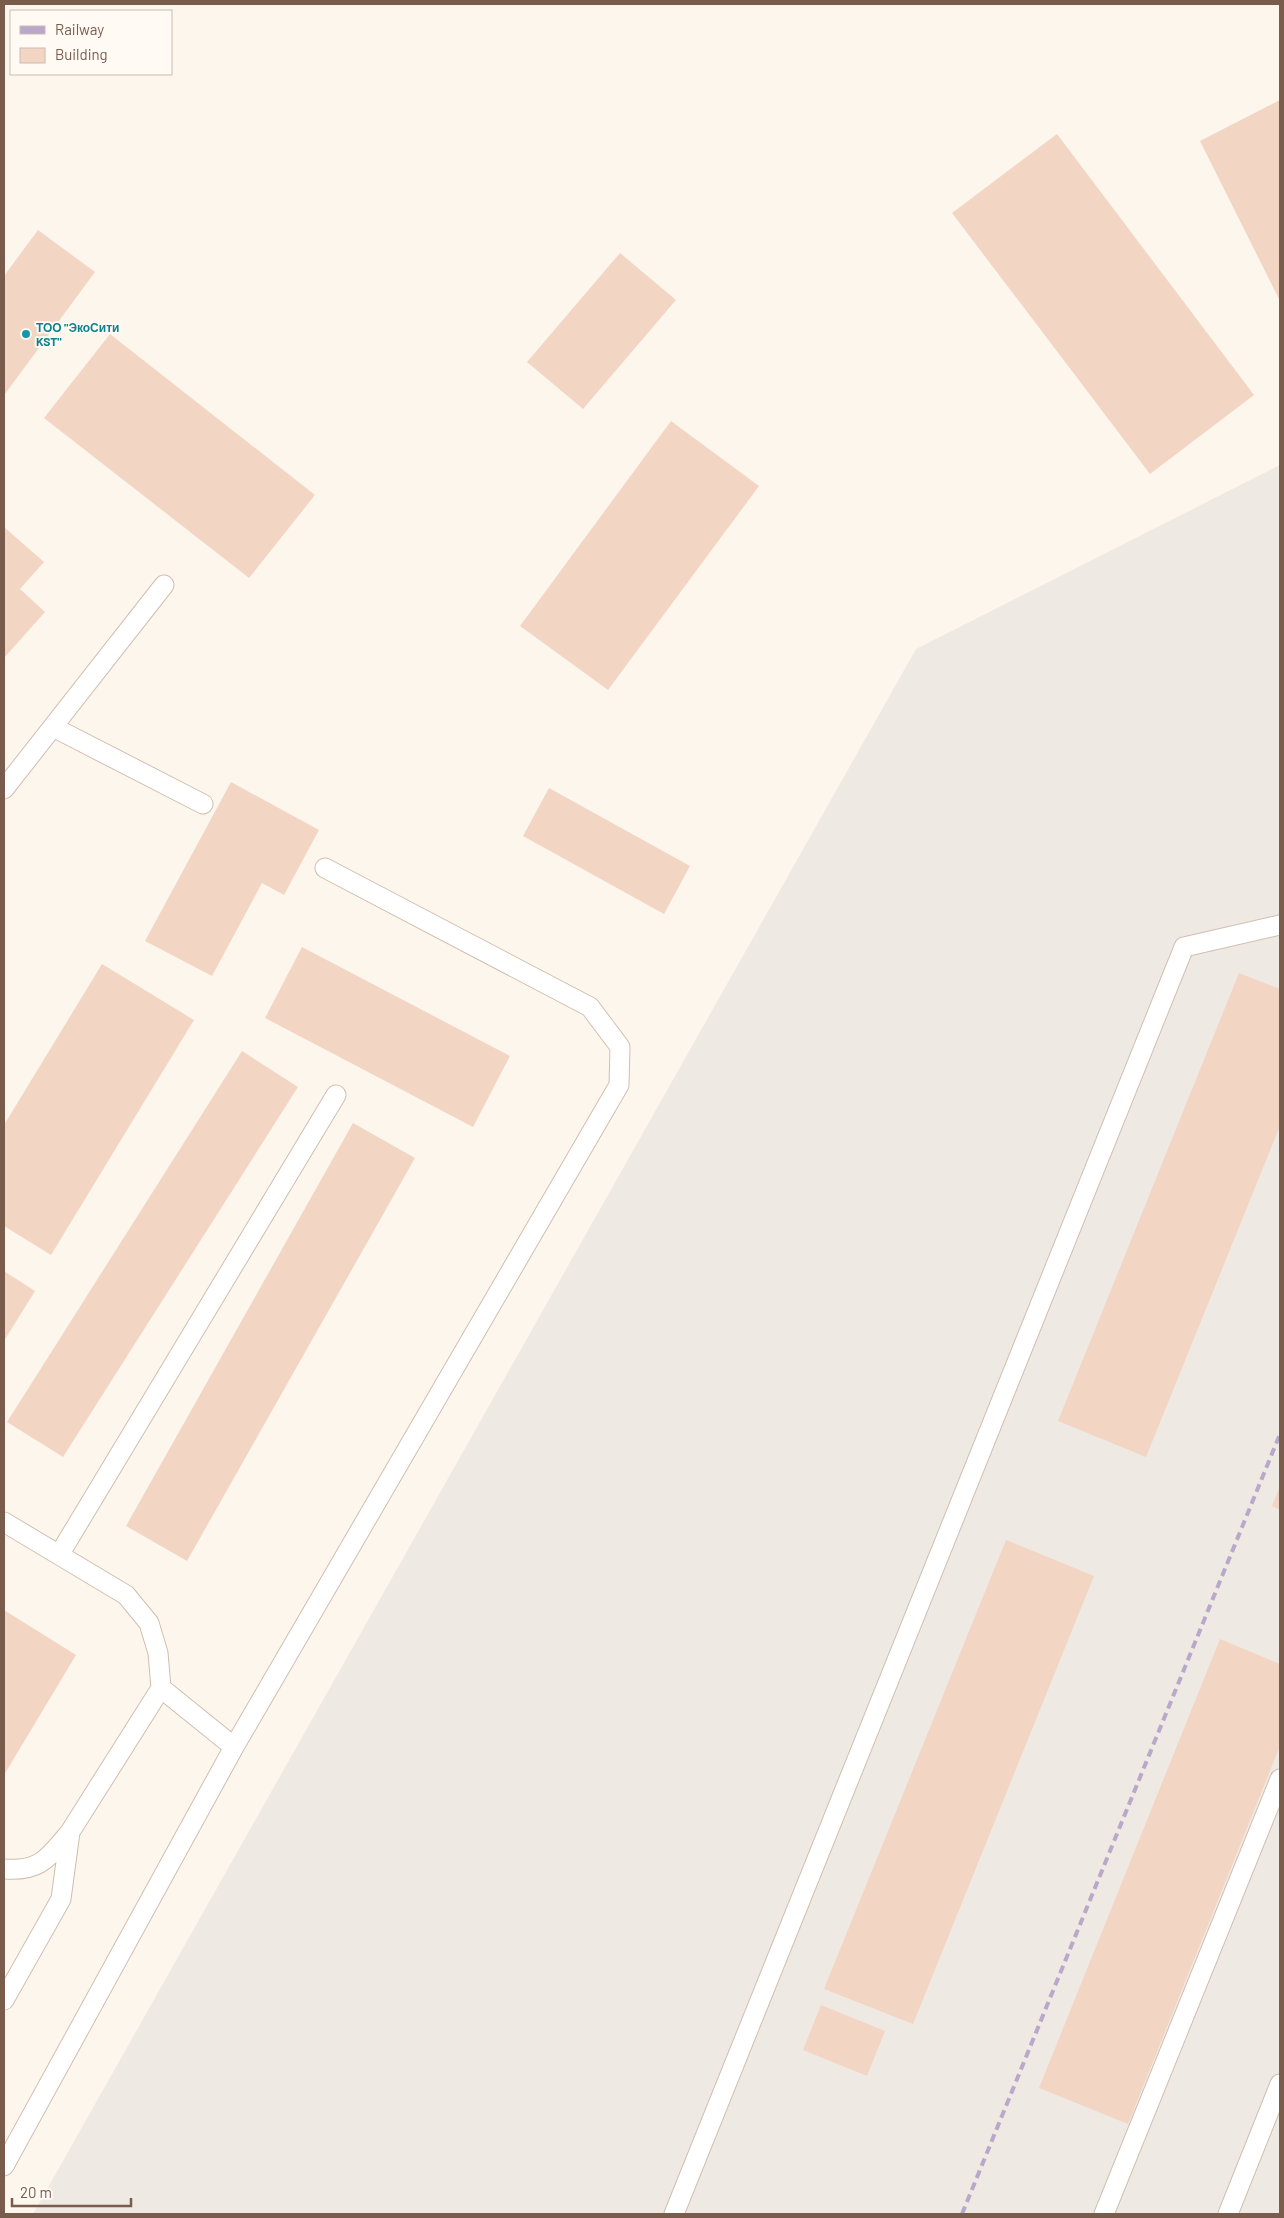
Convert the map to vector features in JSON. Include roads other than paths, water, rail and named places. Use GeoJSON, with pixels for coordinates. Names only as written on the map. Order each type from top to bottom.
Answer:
{"type":"FeatureCollection","features":[{"type":"Feature","properties":{"kind":"lane"},"geometry":{"type":"LineString","coordinates":[[4,789],[164,585]]}},
{"type":"Feature","properties":{"kind":"lane"},"geometry":{"type":"LineString","coordinates":[[52,727],[203,804]]}},
{"type":"Feature","properties":{"kind":"lane"},"geometry":{"type":"LineString","coordinates":[[4,2166],[234,1747],[619,1085],[620,1047],[590,1008],[325,868]]}},
{"type":"Feature","properties":{"kind":"lane"},"geometry":{"type":"LineString","coordinates":[[674,2214],[1184,946],[1280,925]]}},
{"type":"Feature","properties":{"kind":"lane"},"geometry":{"type":"LineString","coordinates":[[59,1555],[336,1095]]}},
{"type":"Feature","properties":{"kind":"lane"},"geometry":{"type":"LineString","coordinates":[[4,1522],[126,1596],[149,1623],[158,1653],[161,1688],[70,1832],[46,1861],[20,1870],[4,1869]]}},
{"type":"Feature","properties":{"kind":"lane"},"geometry":{"type":"LineString","coordinates":[[161,1688],[234,1747]]}},
{"type":"Feature","properties":{"kind":"lane"},"geometry":{"type":"LineString","coordinates":[[1104,2214],[1280,1779]]}},
{"type":"Feature","properties":{"kind":"lane"},"geometry":{"type":"LineString","coordinates":[[4,2000],[60,1899],[70,1832]]}},
{"type":"Feature","properties":{"kind":"lane"},"geometry":{"type":"LineString","coordinates":[[1228,2214],[1280,2084]]}},
{"type":"Feature","properties":{"kind":"railway"},"geometry":{"type":"LineString","coordinates":[[962,2214],[1280,1434]]}},
{"type":"Feature","properties":{"kind":"place","name":"ТОО \"ЭкоСити KST\""},"geometry":{"type":"Point","coordinates":[26,334]}}]}
